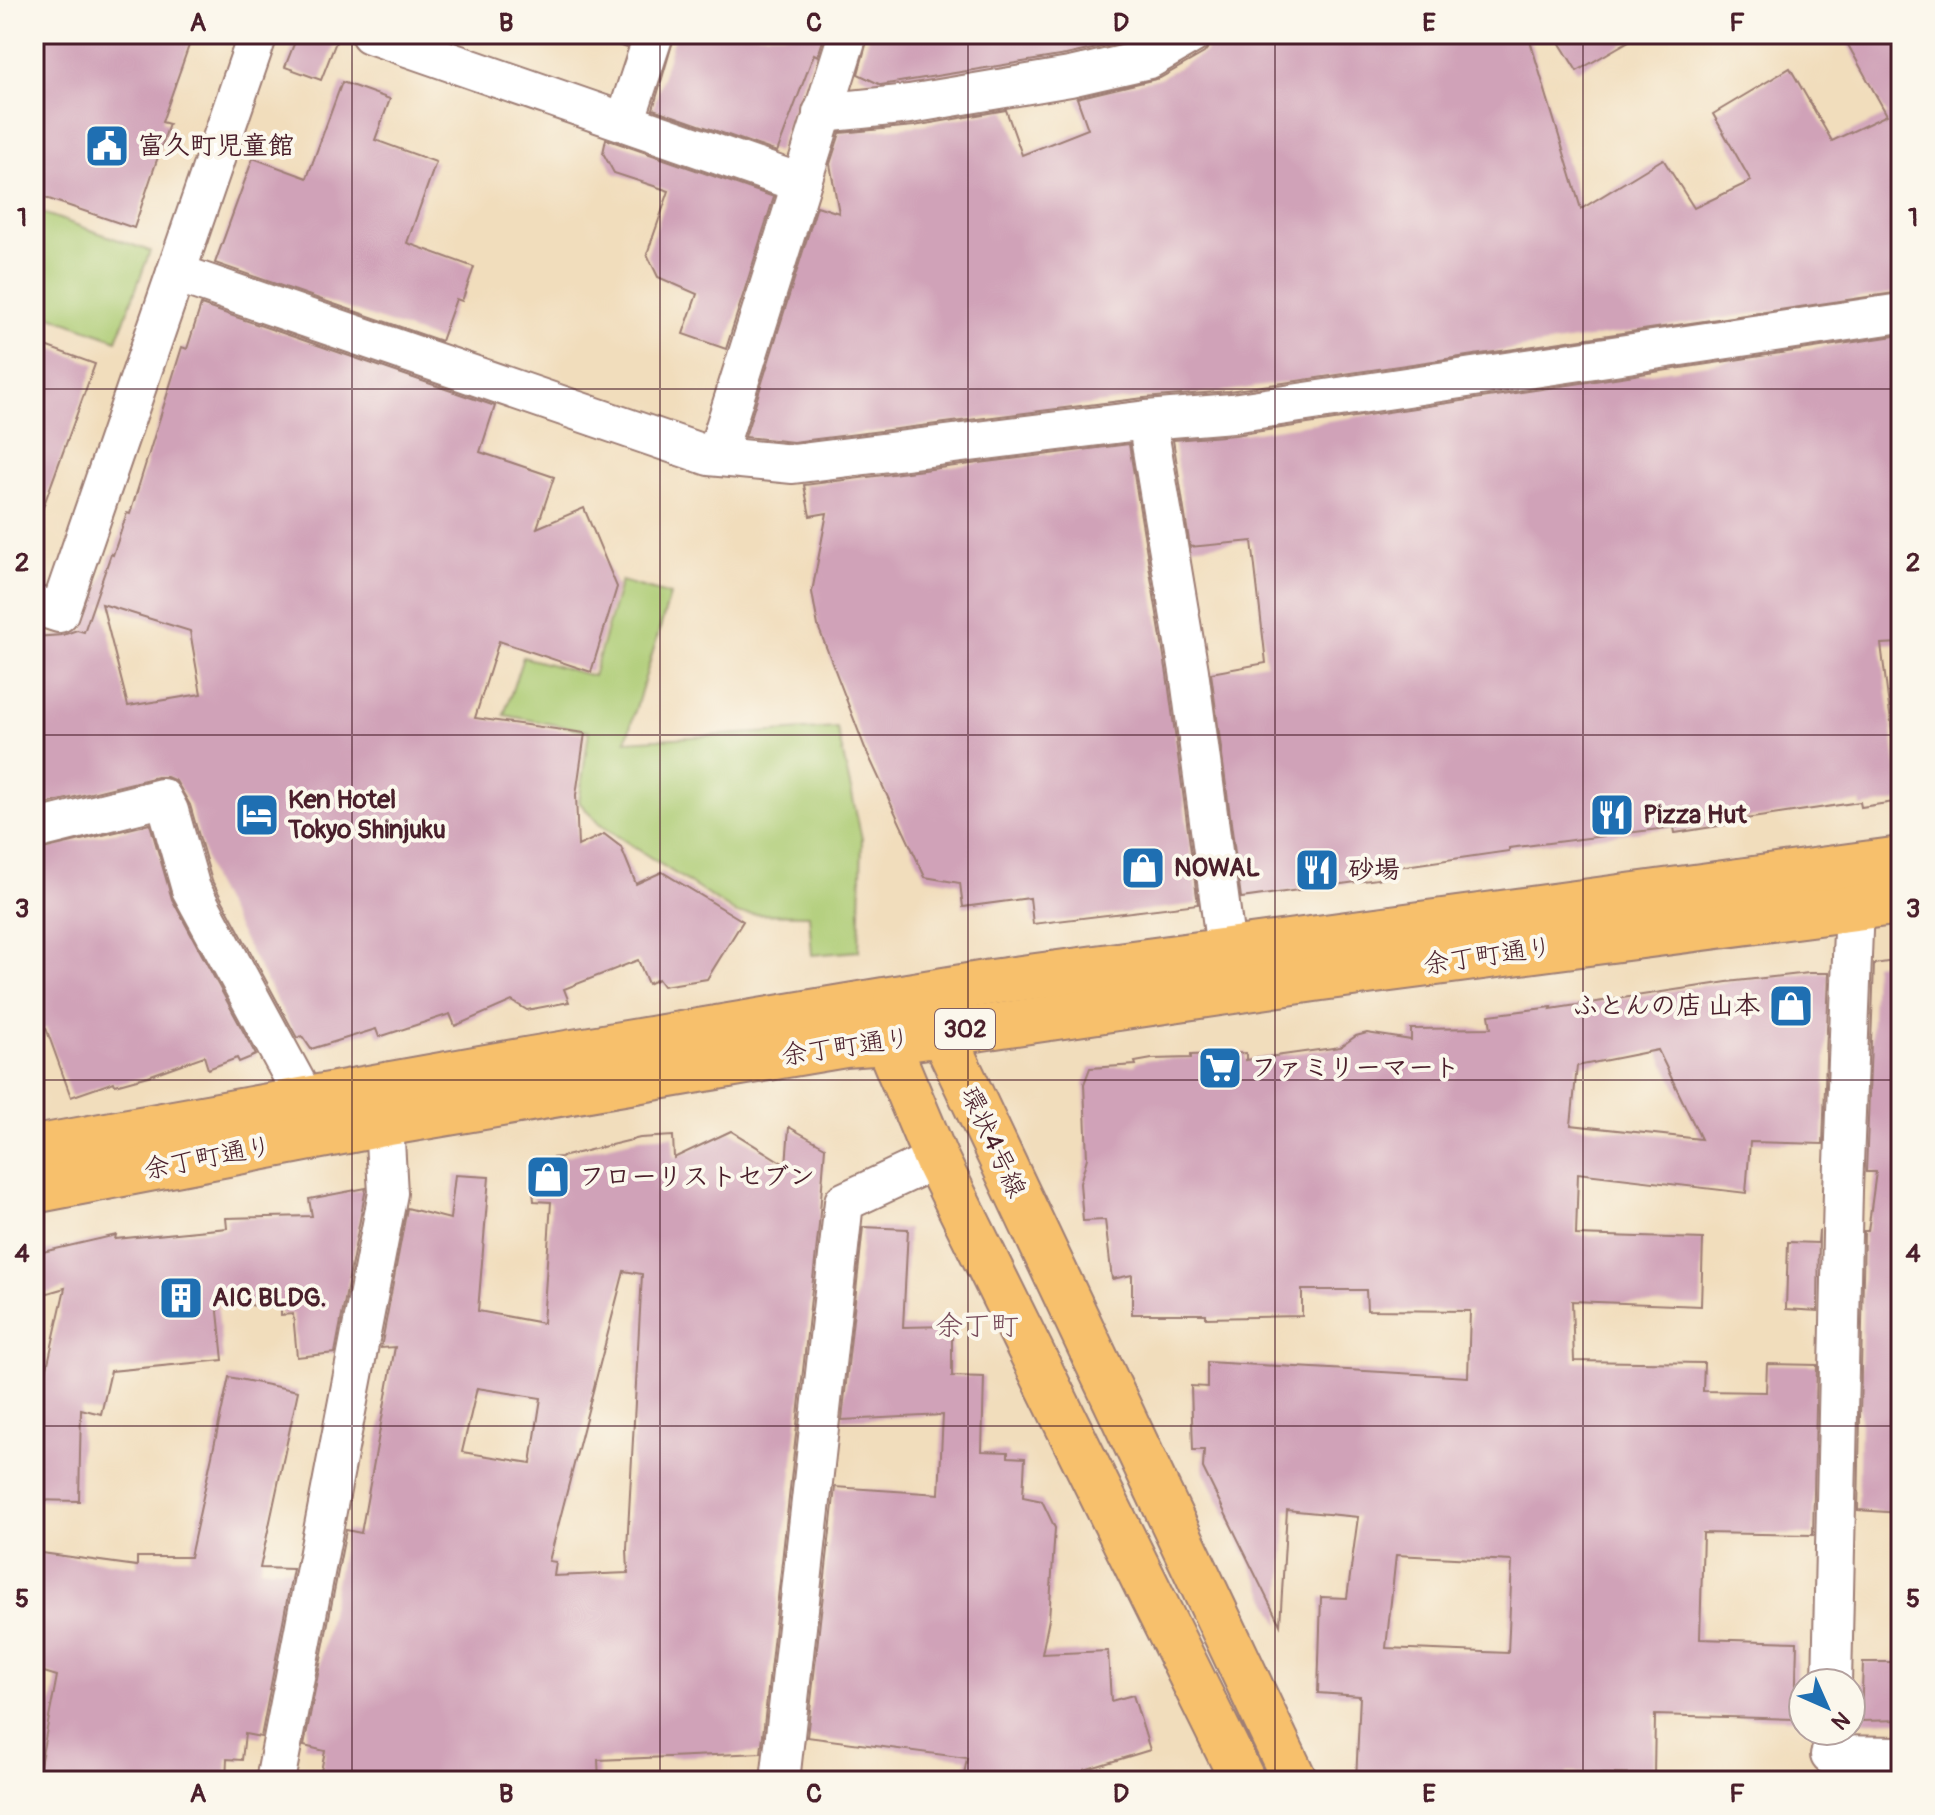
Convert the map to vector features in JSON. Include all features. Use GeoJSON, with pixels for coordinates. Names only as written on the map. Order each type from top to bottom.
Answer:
{"type":"FeatureCollection","features":[{"type":"Feature","properties":{"kind":"main road","name":"余丁町通り"},"geometry":{"type":"LineString","coordinates":[[34,1148],[531,1059],[992,982],[1901,859]]}},
{"type":"Feature","properties":{"kind":"main road","name":"余丁町通り"},"geometry":{"type":"LineString","coordinates":[[34,1191],[384,1124],[845,1045],[887,1042],[1350,974],[1901,902]]}},
{"type":"Feature","properties":{"kind":"main road","name":"環状4号線"},"geometry":{"type":"LineString","coordinates":[[897,998],[942,1033],[1295,1781]]}},
{"type":"Feature","properties":{"kind":"main road"},"geometry":{"type":"LineString","coordinates":[[897,998],[887,1042],[936,1159],[1243,1781]]}},
{"type":"Feature","properties":{"kind":"street"},"geometry":{"type":"LineString","coordinates":[[46,609],[176,273],[258,34]]}},
{"type":"Feature","properties":{"kind":"street"},"geometry":{"type":"LineString","coordinates":[[370,34],[457,48],[625,122],[800,183]]}},
{"type":"Feature","properties":{"kind":"street"},"geometry":{"type":"LineString","coordinates":[[625,122],[654,34]]}},
{"type":"Feature","properties":{"kind":"street"},"geometry":{"type":"LineString","coordinates":[[716,456],[848,34]]}},
{"type":"Feature","properties":{"kind":"street"},"geometry":{"type":"LineString","coordinates":[[822,113],[910,104],[1070,77],[1149,59],[1192,34]]}},
{"type":"Feature","properties":{"kind":"street"},"geometry":{"type":"LineString","coordinates":[[176,273],[695,451],[793,464],[1147,420],[1232,413],[1901,313]]}},
{"type":"Feature","properties":{"kind":"street"},"geometry":{"type":"LineString","coordinates":[[1147,420],[1189,671],[1226,949]]}},
{"type":"Feature","properties":{"kind":"street"},"geometry":{"type":"LineString","coordinates":[[34,830],[162,798],[169,811],[191,889],[306,1101]]}},
{"type":"Feature","properties":{"kind":"street"},"geometry":{"type":"LineString","coordinates":[[1832,1667],[1843,1190],[1856,865]]}},
{"type":"Feature","properties":{"kind":"street"},"geometry":{"type":"LineString","coordinates":[[275,1781],[388,1193],[384,1124]]}},
{"type":"Feature","properties":{"kind":"street"},"geometry":{"type":"LineString","coordinates":[[780,1781],[844,1202],[936,1159]]}},
{"type":"Feature","properties":{"kind":"street"},"geometry":{"type":"LineString","coordinates":[[1831,1756],[1901,1756]]}},
{"type":"Feature","properties":{"kind":"green space"},"geometry":{"type":"Polygon","coordinates":[[[34,210],[150,251],[117,340],[34,310],[34,210]]]}},
{"type":"Feature","properties":{"kind":"green space"},"geometry":{"type":"Polygon","coordinates":[[[621,581],[670,595],[626,741],[837,728],[862,839],[859,951],[812,955],[809,915],[737,914],[599,824],[579,802],[589,731],[504,715],[523,657],[593,676],[621,581]]]}},
{"type":"Feature","properties":{"kind":"building"},"geometry":{"type":"Polygon","coordinates":[[[34,34],[193,34],[162,122],[169,124],[134,228],[34,194],[34,34]]]}},
{"type":"Feature","properties":{"kind":"building"},"geometry":{"type":"Polygon","coordinates":[[[298,34],[339,34],[321,80],[285,67],[298,34]]]}},
{"type":"Feature","properties":{"kind":"building"},"geometry":{"type":"Polygon","coordinates":[[[600,34],[631,34],[626,48],[599,38],[600,34]]]}},
{"type":"Feature","properties":{"kind":"building"},"geometry":{"type":"Polygon","coordinates":[[[675,34],[825,34],[818,56],[814,54],[777,152],[653,109],[675,34]]]}},
{"type":"Feature","properties":{"kind":"building"},"geometry":{"type":"Polygon","coordinates":[[[869,34],[1148,34],[1066,55],[881,85],[858,74],[869,34]]]}},
{"type":"Feature","properties":{"kind":"building"},"geometry":{"type":"Polygon","coordinates":[[[1214,34],[1528,34],[1581,209],[1663,159],[1694,208],[1751,181],[1713,114],[1790,68],[1832,141],[1887,115],[1842,34],[1901,34],[1901,292],[1229,391],[1144,398],[793,442],[745,437],[817,206],[839,213],[830,164],[840,133],[914,126],[1006,110],[1022,155],[1088,129],[1077,98],[1160,78],[1204,53],[1214,34]]]}},
{"type":"Feature","properties":{"kind":"building"},"geometry":{"type":"Polygon","coordinates":[[[1554,34],[1641,34],[1577,71],[1554,34]]]}},
{"type":"Feature","properties":{"kind":"building"},"geometry":{"type":"Polygon","coordinates":[[[342,82],[390,99],[375,140],[436,162],[407,243],[474,267],[462,301],[456,299],[441,341],[215,263],[253,158],[307,178],[342,82]]]}},
{"type":"Feature","properties":{"kind":"building"},"geometry":{"type":"Polygon","coordinates":[[[606,139],[774,197],[726,349],[683,334],[697,294],[658,277],[647,254],[669,191],[614,173],[603,153],[606,139]]]}},
{"type":"Feature","properties":{"kind":"building"},"geometry":{"type":"Polygon","coordinates":[[[201,305],[495,406],[480,452],[554,477],[537,528],[584,508],[617,587],[591,672],[499,641],[475,718],[585,733],[576,795],[578,846],[604,834],[621,847],[636,884],[662,872],[743,921],[707,979],[663,986],[658,979],[648,984],[638,960],[564,989],[569,1002],[527,1010],[512,1001],[455,1026],[450,1014],[379,1037],[376,1029],[311,1049],[302,1036],[297,1038],[212,881],[190,805],[176,781],[157,777],[34,807],[34,637],[63,635],[77,630],[84,632],[111,554],[127,513],[130,514],[182,347],[187,349],[201,305]],[[102,604],[128,706],[201,694],[190,631],[102,604]]]}},
{"type":"Feature","properties":{"kind":"building"},"geometry":{"type":"Polygon","coordinates":[[[1901,335],[1901,643],[1881,644],[1901,801],[1861,807],[1860,802],[1725,822],[1725,825],[1675,833],[1674,827],[1509,848],[1509,851],[1384,869],[1385,878],[1241,898],[1211,673],[1266,663],[1252,541],[1190,547],[1173,440],[1235,435],[1901,335]]]}},
{"type":"Feature","properties":{"kind":"building"},"geometry":{"type":"Polygon","coordinates":[[[34,342],[95,364],[38,521],[34,520],[34,342]]]}},
{"type":"Feature","properties":{"kind":"building"},"geometry":{"type":"Polygon","coordinates":[[[1129,444],[1167,674],[1198,904],[1033,924],[1030,898],[963,907],[960,883],[925,877],[865,748],[818,626],[812,592],[827,513],[810,516],[804,485],[1129,444]]]}},
{"type":"Feature","properties":{"kind":"building"},"geometry":{"type":"Polygon","coordinates":[[[150,824],[172,899],[256,1055],[239,1062],[237,1058],[208,1069],[204,1056],[148,1076],[115,1085],[114,1082],[71,1097],[46,1028],[41,1030],[34,1009],[34,851],[150,824]]]}},
{"type":"Feature","properties":{"kind":"building"},"geometry":{"type":"Polygon","coordinates":[[[1901,960],[1901,1513],[1858,1510],[1864,1231],[1868,1231],[1876,1172],[1866,1172],[1874,964],[1901,960]]]}},
{"type":"Feature","properties":{"kind":"building"},"geometry":{"type":"Polygon","coordinates":[[[1829,973],[1823,1144],[1750,1142],[1746,1193],[1578,1173],[1576,1235],[1703,1239],[1701,1306],[1572,1301],[1574,1361],[1704,1363],[1703,1391],[1766,1392],[1767,1364],[1817,1365],[1813,1535],[1703,1533],[1700,1639],[1797,1642],[1796,1667],[1787,1667],[1787,1719],[1655,1715],[1654,1775],[1567,1773],[1567,1781],[1356,1781],[1360,1696],[1318,1693],[1321,1597],[1347,1598],[1358,1517],[1287,1510],[1280,1625],[1203,1468],[1204,1450],[1193,1450],[1191,1386],[1207,1387],[1207,1362],[1468,1377],[1470,1311],[1367,1310],[1366,1290],[1302,1290],[1302,1316],[1206,1318],[1206,1314],[1132,1314],[1132,1275],[1112,1279],[1105,1220],[1083,1221],[1080,1183],[1087,1158],[1084,1084],[1090,1068],[1136,1065],[1135,1062],[1152,1059],[1191,1058],[1191,1055],[1246,1053],[1246,1060],[1340,1047],[1356,1036],[1367,1033],[1411,1040],[1411,1029],[1491,1028],[1489,1015],[1551,1009],[1727,982],[1829,973]],[[1658,1050],[1577,1066],[1571,1125],[1701,1139],[1658,1050]],[[1396,1555],[1386,1648],[1508,1653],[1512,1561],[1396,1555]]]}},
{"type":"Feature","properties":{"kind":"building"},"geometry":{"type":"Polygon","coordinates":[[[789,1127],[825,1147],[761,1753],[598,1760],[599,1781],[319,1781],[325,1751],[304,1746],[346,1530],[361,1533],[395,1347],[381,1348],[407,1208],[450,1219],[455,1175],[489,1177],[478,1311],[543,1323],[551,1202],[534,1201],[530,1160],[561,1157],[640,1138],[673,1136],[674,1158],[731,1131],[786,1165],[789,1127]],[[624,1271],[549,1561],[556,1562],[554,1576],[628,1573],[642,1274],[624,1271]],[[477,1388],[462,1452],[531,1463],[541,1398],[477,1388]]]}},
{"type":"Feature","properties":{"kind":"building"},"geometry":{"type":"Polygon","coordinates":[[[366,1188],[335,1353],[297,1357],[293,1314],[281,1315],[281,1308],[217,1302],[223,1360],[111,1371],[101,1414],[81,1409],[79,1501],[34,1500],[34,1425],[65,1288],[34,1297],[34,1254],[116,1235],[115,1239],[227,1228],[226,1218],[312,1216],[309,1199],[366,1188]]]}},
{"type":"Feature","properties":{"kind":"building"},"geometry":{"type":"Polygon","coordinates":[[[863,1227],[908,1229],[903,1327],[952,1326],[952,1376],[984,1377],[982,1451],[1008,1452],[1008,1457],[1025,1458],[1023,1497],[1042,1501],[1055,1528],[1049,1619],[1042,1654],[1108,1651],[1111,1701],[1133,1695],[1150,1750],[1084,1770],[1084,1775],[1028,1774],[1027,1781],[963,1781],[967,1758],[807,1737],[835,1487],[939,1494],[943,1415],[842,1420],[863,1227]]]}},
{"type":"Feature","properties":{"kind":"building"},"geometry":{"type":"Polygon","coordinates":[[[1819,1230],[1818,1311],[1786,1309],[1788,1242],[1818,1243],[1819,1230]]]}},
{"type":"Feature","properties":{"kind":"building"},"geometry":{"type":"Polygon","coordinates":[[[229,1377],[298,1391],[260,1568],[293,1569],[261,1737],[245,1734],[242,1760],[227,1759],[226,1781],[37,1781],[57,1676],[34,1669],[34,1552],[137,1566],[137,1557],[190,1557],[229,1377]]]}},
{"type":"Feature","properties":{"kind":"building"},"geometry":{"type":"Polygon","coordinates":[[[1863,1662],[1901,1662],[1901,1720],[1867,1721],[1867,1667],[1863,1667],[1863,1662]]]}},
{"type":"Feature","properties":{"kind":"place","name":"富久町児童館"},"geometry":{"type":"Point","coordinates":[107,146]}},
{"type":"Feature","properties":{"kind":"place","name":"Ken Hotel Tokyo Shinjuku"},"geometry":{"type":"Point","coordinates":[257,815]}},
{"type":"Feature","properties":{"kind":"place","name":"Pizza Hut"},"geometry":{"type":"Point","coordinates":[1612,815]}},
{"type":"Feature","properties":{"kind":"place","name":"NOWAL"},"geometry":{"type":"Point","coordinates":[1143,868]}},
{"type":"Feature","properties":{"kind":"place","name":"砂場"},"geometry":{"type":"Point","coordinates":[1317,870]}},
{"type":"Feature","properties":{"kind":"place","name":"ふとんの店 山本"},"geometry":{"type":"Point","coordinates":[1791,1006]}},
{"type":"Feature","properties":{"kind":"place","name":"ファミリーマート"},"geometry":{"type":"Point","coordinates":[1220,1068]}},
{"type":"Feature","properties":{"kind":"place","name":"フローリストセブン"},"geometry":{"type":"Point","coordinates":[548,1177]}},
{"type":"Feature","properties":{"kind":"place","name":"AIC BLDG."},"geometry":{"type":"Point","coordinates":[181,1298]}},
{"type":"Feature","properties":{"kind":"district","name":"余丁町"},"geometry":{"type":"Point","coordinates":[977,1326]}}]}
